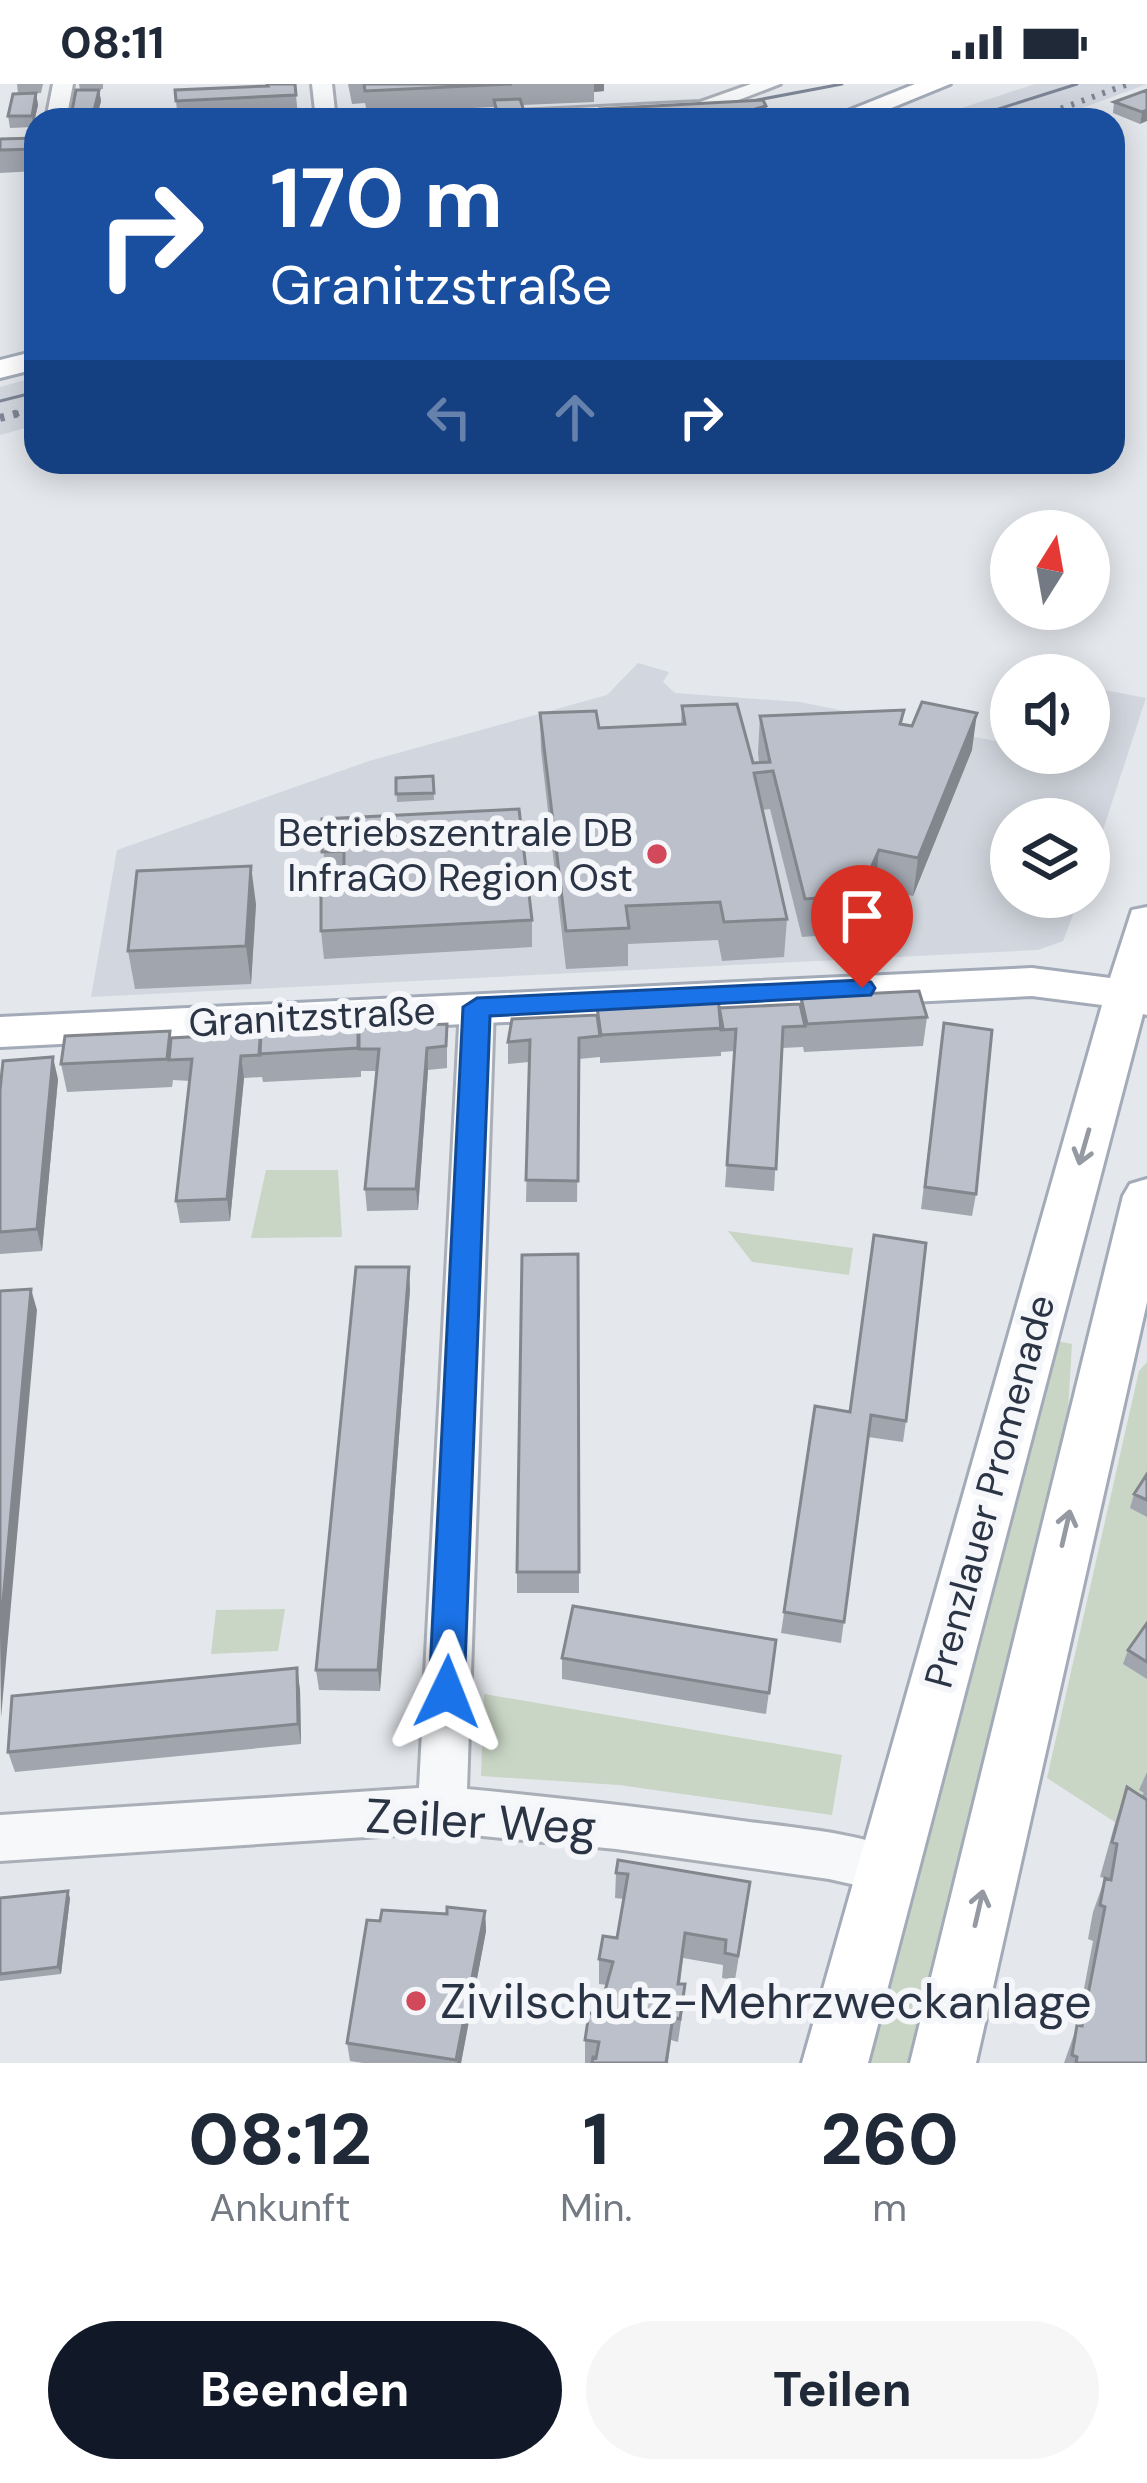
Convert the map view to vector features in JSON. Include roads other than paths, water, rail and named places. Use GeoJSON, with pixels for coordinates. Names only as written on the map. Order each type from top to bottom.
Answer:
{"type":"FeatureCollection","features":[{"type":"Feature","properties":{"kind":"main road"},"geometry":{"type":"LineString","coordinates":[[871,108],[938,84]]}},
{"type":"Feature","properties":{"kind":"main road","name":"Prenzlauer Promenade"},"geometry":{"type":"LineString","coordinates":[[835,2063],[1058,1237],[1137,998],[1147,920]]}},
{"type":"Feature","properties":{"kind":"main road","name":"Granitzstraße"},"geometry":{"type":"LineString","coordinates":[[0,1032],[1032,982],[1067,983],[1137,998]]}},
{"type":"Feature","properties":{"kind":"main road","name":"Prenzlauer Promenade"},"geometry":{"type":"LineString","coordinates":[[943,2063],[1147,1196]]}},
{"type":"Feature","properties":{"kind":"main road"},"geometry":{"type":"LineString","coordinates":[[1058,1237],[1133,1254]]}},
{"type":"Feature","properties":{"kind":"street"},"geometry":{"type":"LineString","coordinates":[[628,84],[648,108]]}},
{"type":"Feature","properties":{"kind":"street"},"geometry":{"type":"LineString","coordinates":[[682,108],[714,106],[770,84]]}},
{"type":"Feature","properties":{"kind":"street"},"geometry":{"type":"LineString","coordinates":[[442,1809],[477,1007]]}},
{"type":"Feature","properties":{"kind":"street","name":"Zeiler Weg"},"geometry":{"type":"LineString","coordinates":[[0,1838],[442,1809],[616,1826],[830,1856],[887,1869]]}},
{"type":"Feature","properties":{"kind":"tram line"},"geometry":{"type":"LineString","coordinates":[[731,105],[842,84]]}},
{"type":"Feature","properties":{"kind":"tram line"},"geometry":{"type":"LineString","coordinates":[[1002,108],[1077,84]]}},
{"type":"Feature","properties":{"kind":"tram line"},"geometry":{"type":"LineString","coordinates":[[0,401],[24,395]]}},
{"type":"Feature","properties":{"kind":"railway"},"geometry":{"type":"LineString","coordinates":[[1063,108],[1128,84]]}},
{"type":"Feature","properties":{"kind":"railway"},"geometry":{"type":"LineString","coordinates":[[20,413],[24,412]]}},
{"type":"Feature","properties":{"kind":"railway"},"geometry":{"type":"LineString","coordinates":[[20,413],[24,412]]}},
{"type":"Feature","properties":{"kind":"railway"},"geometry":{"type":"LineString","coordinates":[[0,418],[20,413]]}},
{"type":"Feature","properties":{"kind":"place","name":"Betriebszentrale DB InfraGO Region Ost"},"geometry":{"type":"Point","coordinates":[657,854]}},
{"type":"Feature","properties":{"kind":"place","name":"Zivilschutz-Mehrzweckanlage"},"geometry":{"type":"Point","coordinates":[416,2001]}}]}
